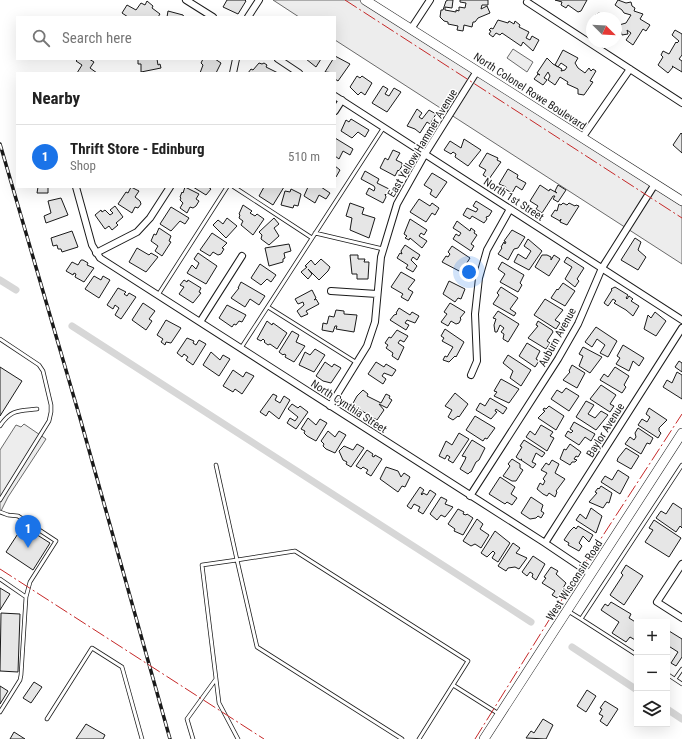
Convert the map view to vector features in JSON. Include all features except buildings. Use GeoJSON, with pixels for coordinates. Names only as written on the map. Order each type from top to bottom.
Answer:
{"type":"FeatureCollection","features":[{"type":"Feature","properties":{"kind":"street"},"geometry":{"type":"LineString","coordinates":[[186,0],[211,16]]}},
{"type":"Feature","properties":{"kind":"street"},"geometry":{"type":"LineString","coordinates":[[249,16],[259,0]]}},
{"type":"Feature","properties":{"kind":"street","name":"North Colonel Rowe Boulevard"},"geometry":{"type":"LineString","coordinates":[[366,0],[682,201]]}},
{"type":"Feature","properties":{"kind":"street"},"geometry":{"type":"LineString","coordinates":[[411,29],[430,0]]}},
{"type":"Feature","properties":{"kind":"street"},"geometry":{"type":"LineString","coordinates":[[527,2],[682,103]]}},
{"type":"Feature","properties":{"kind":"street"},"geometry":{"type":"LineString","coordinates":[[234,72],[236,60]]}},
{"type":"Feature","properties":{"kind":"street"},"geometry":{"type":"LineString","coordinates":[[280,60],[298,72]]}},
{"type":"Feature","properties":{"kind":"street"},"geometry":{"type":"LineString","coordinates":[[582,138],[630,69]]}},
{"type":"Feature","properties":{"kind":"street","name":"East Yellow Hammer Avenue"},"geometry":{"type":"LineString","coordinates":[[330,406],[367,346],[375,322],[383,249],[397,204],[425,154],[477,71]]}},
{"type":"Feature","properties":{"kind":"street","name":"North 1st Street"},"geometry":{"type":"LineString","coordinates":[[336,97],[682,320]]}},
{"type":"Feature","properties":{"kind":"street"},"geometry":{"type":"LineString","coordinates":[[336,109],[342,100]]}},
{"type":"Feature","properties":{"kind":"street","name":"Auburn Avenue"},"geometry":{"type":"LineString","coordinates":[[470,496],[558,358],[578,324],[602,268],[655,184]]}},
{"type":"Feature","properties":{"kind":"street"},"geometry":{"type":"LineString","coordinates":[[76,188],[92,245],[96,253],[137,232],[150,218],[169,188]]}},
{"type":"Feature","properties":{"kind":"street"},"geometry":{"type":"LineString","coordinates":[[471,375],[477,361],[475,314],[479,278],[487,250],[510,209]]}},
{"type":"Feature","properties":{"kind":"street","name":"North Cynthia Street"},"geometry":{"type":"LineString","coordinates":[[96,253],[104,260],[591,574]]}},
{"type":"Feature","properties":{"kind":"street"},"geometry":{"type":"LineString","coordinates":[[200,322],[242,256]]}},
{"type":"Feature","properties":{"kind":"street"},"geometry":{"type":"LineString","coordinates":[[331,291],[377,294]]}},
{"type":"Feature","properties":{"kind":"street","name":"Baylor Avenue"},"geometry":{"type":"LineString","coordinates":[[545,543],[682,328]]}},
{"type":"Feature","properties":{"kind":"street","name":"West Wisconsin Road"},"geometry":{"type":"LineString","coordinates":[[484,739],[682,433]]}},
{"type":"Feature","properties":{"kind":"street"},"geometry":{"type":"LineString","coordinates":[[682,564],[657,602],[682,618]]}},
{"type":"Feature","properties":{"kind":"lane"},"geometry":{"type":"LineString","coordinates":[[241,348],[384,128]]}},
{"type":"Feature","properties":{"kind":"lane"},"geometry":{"type":"LineString","coordinates":[[158,295],[226,188]]}},
{"type":"Feature","properties":{"kind":"lane"},"geometry":{"type":"LineString","coordinates":[[236,188],[312,238]]}},
{"type":"Feature","properties":{"kind":"lane"},"geometry":{"type":"LineString","coordinates":[[315,234],[383,249]]}},
{"type":"Feature","properties":{"kind":"lane"},"geometry":{"type":"LineString","coordinates":[[268,307],[357,363]]}},
{"type":"Feature","properties":{"kind":"lane"},"geometry":{"type":"LineString","coordinates":[[0,339],[39,365],[43,370],[52,412],[47,427],[0,500]]}},
{"type":"Feature","properties":{"kind":"lane"},"geometry":{"type":"LineString","coordinates":[[0,426],[7,416],[14,412],[37,409]]}},
{"type":"Feature","properties":{"kind":"lane"},"geometry":{"type":"LineString","coordinates":[[581,620],[682,464]]}},
{"type":"Feature","properties":{"kind":"lane"},"geometry":{"type":"LineString","coordinates":[[216,465],[257,647],[402,739]]}},
{"type":"Feature","properties":{"kind":"lane"},"geometry":{"type":"LineString","coordinates":[[0,512],[18,516],[56,541],[30,582],[26,597],[20,680],[0,712]]}},
{"type":"Feature","properties":{"kind":"lane"},"geometry":{"type":"LineString","coordinates":[[238,739],[219,703],[202,565],[295,552],[468,661],[419,739]]}},
{"type":"Feature","properties":{"kind":"lane"},"geometry":{"type":"LineString","coordinates":[[0,580],[26,597]]}},
{"type":"Feature","properties":{"kind":"lane"},"geometry":{"type":"LineString","coordinates":[[568,611],[634,653]]}},
{"type":"Feature","properties":{"kind":"lane"},"geometry":{"type":"LineString","coordinates":[[47,718],[92,648],[122,667],[142,739]]}},
{"type":"Feature","properties":{"kind":"lane"},"geometry":{"type":"LineString","coordinates":[[675,679],[682,669]]}},
{"type":"Feature","properties":{"kind":"lane"},"geometry":{"type":"LineString","coordinates":[[670,676],[682,684]]}},
{"type":"Feature","properties":{"kind":"lane"},"geometry":{"type":"LineString","coordinates":[[193,739],[186,719],[216,679]]}},
{"type":"Feature","properties":{"kind":"lane"},"geometry":{"type":"LineString","coordinates":[[453,685],[500,715]]}},
{"type":"Feature","properties":{"kind":"shaded area"},"geometry":{"type":"Polygon","coordinates":[[[273,0],[363,0],[682,206],[682,264],[336,41],[336,16],[297,16],[273,0]]]}},
{"type":"Feature","properties":{"kind":"shaded area"},"geometry":{"type":"Polygon","coordinates":[[[513,49],[533,62],[527,72],[507,58],[513,49]]]}},
{"type":"Feature","properties":{"kind":"shaded area"},"geometry":{"type":"Polygon","coordinates":[[[24,424],[46,439],[8,497],[0,513],[0,450],[16,425],[21,427],[24,424]]]}},
{"type":"Feature","properties":{"kind":"waterway"},"geometry":{"type":"LineString","coordinates":[[0,280],[16,290]]}},
{"type":"Feature","properties":{"kind":"waterway"},"geometry":{"type":"LineString","coordinates":[[72,326],[531,622]]}},
{"type":"Feature","properties":{"kind":"waterway"},"geometry":{"type":"LineString","coordinates":[[572,647],[634,688]]}},
{"type":"Feature","properties":{"kind":"waterway"},"geometry":{"type":"LineString","coordinates":[[670,711],[682,719]]}},
{"type":"Feature","properties":{"kind":"railway"},"geometry":{"type":"LineString","coordinates":[[0,144],[80,418],[170,739]]}},
{"type":"Feature","properties":{"kind":"power"},"geometry":{"type":"LineString","coordinates":[[345,0],[682,218]]}},
{"type":"Feature","properties":{"kind":"power"},"geometry":{"type":"LineString","coordinates":[[475,739],[574,580],[682,414]]}},
{"type":"Feature","properties":{"kind":"power"},"geometry":{"type":"LineString","coordinates":[[0,569],[264,739]]}},
{"type":"Feature","properties":{"kind":"place","name":"Thrift Store - Edinburg"},"geometry":{"type":"Point","coordinates":[28,548]}}]}
